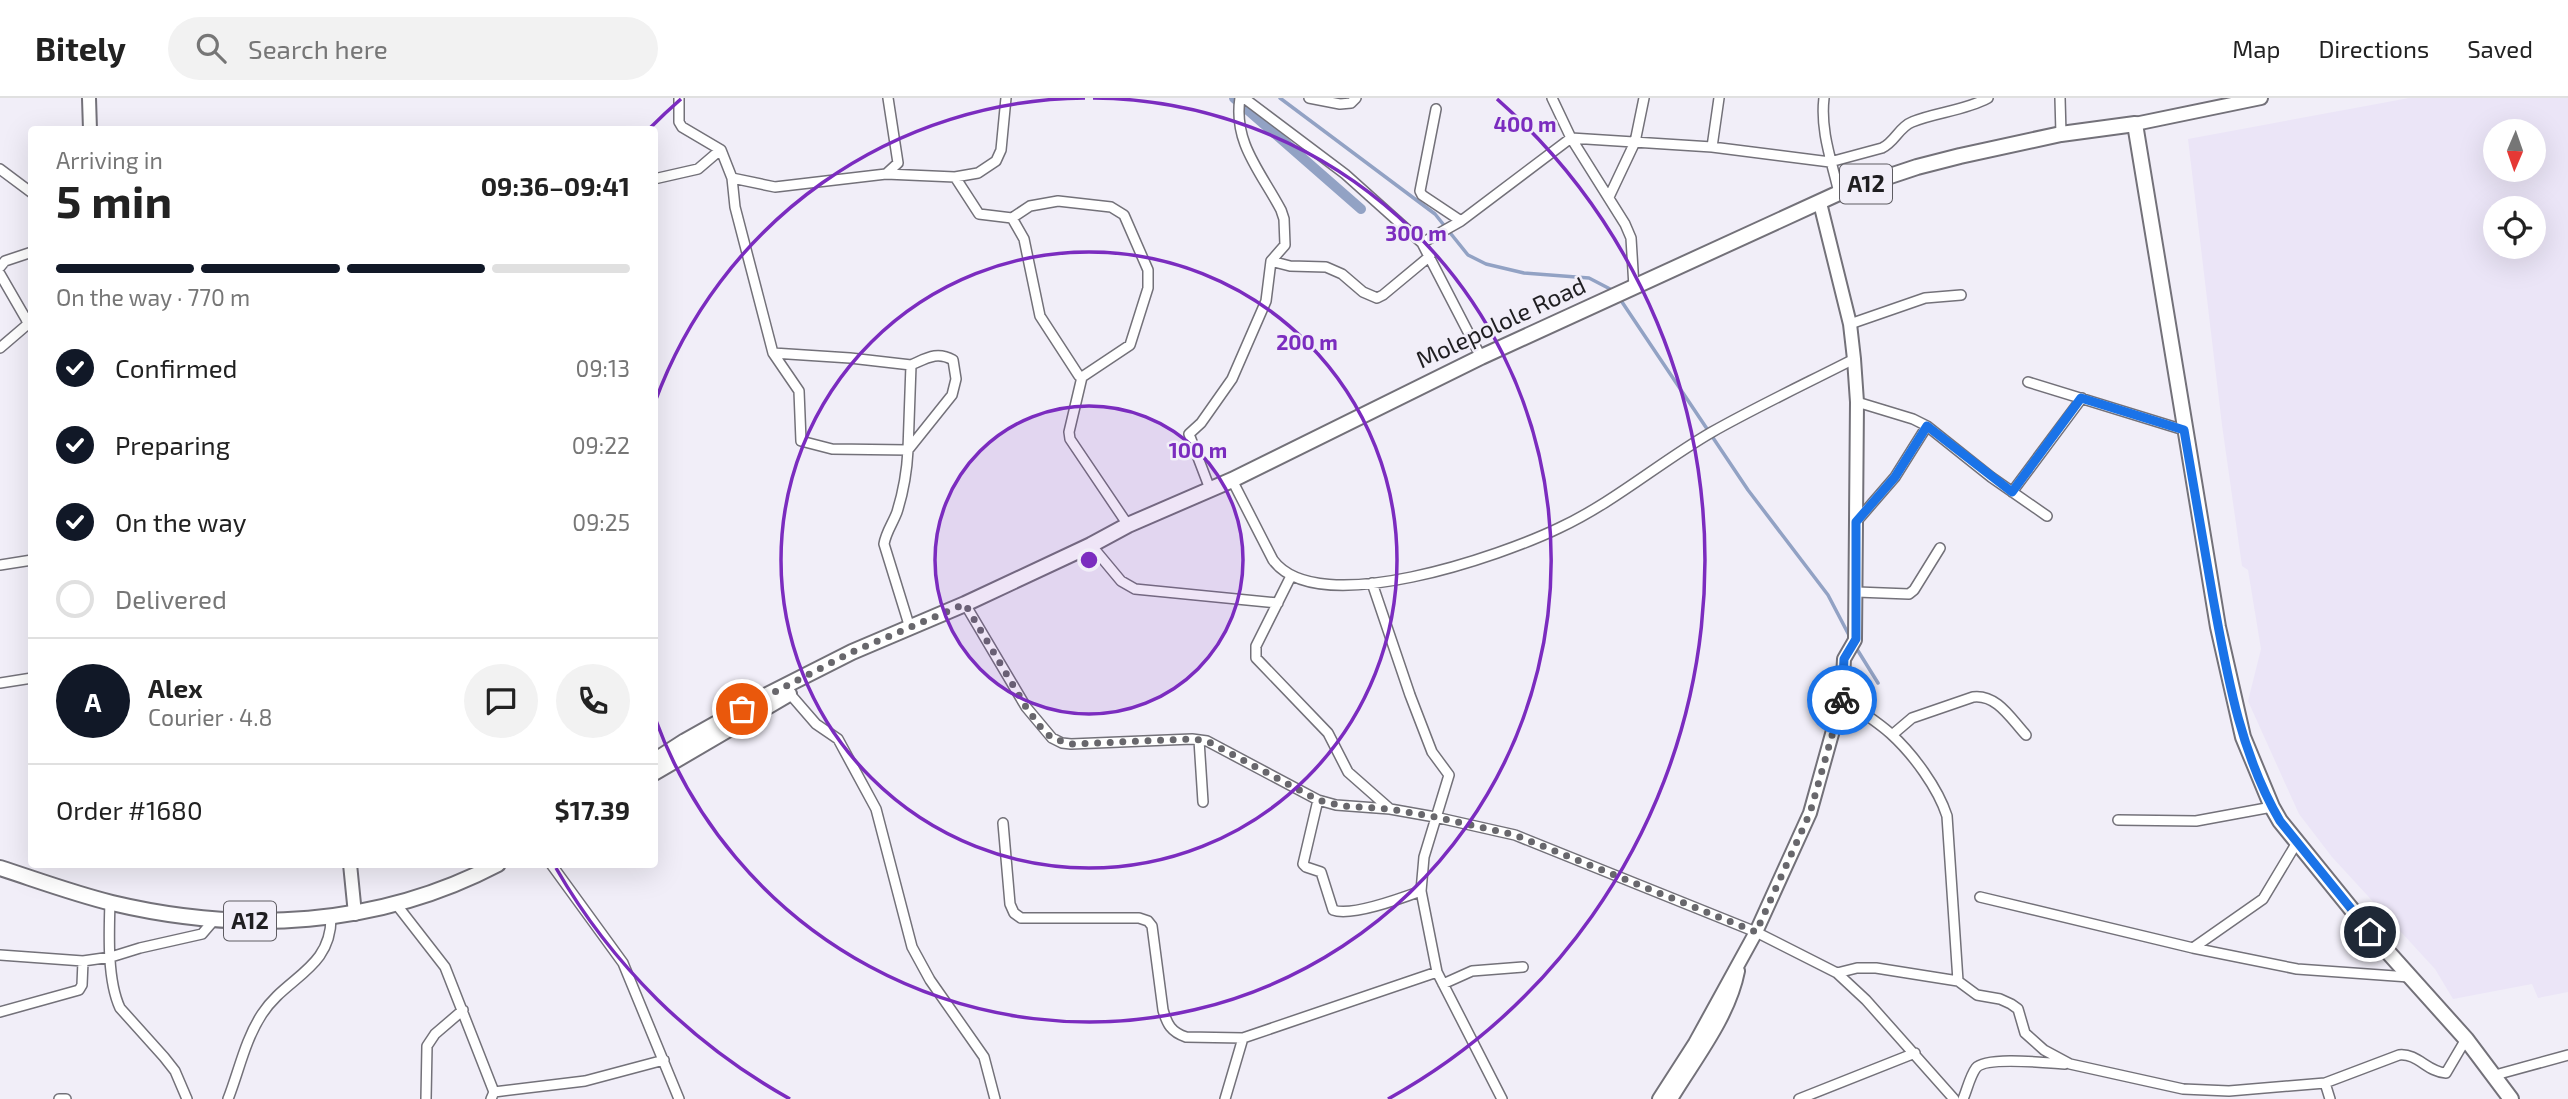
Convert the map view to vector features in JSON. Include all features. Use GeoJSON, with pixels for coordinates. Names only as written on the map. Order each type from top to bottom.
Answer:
{"type":"FeatureCollection","features":[{"type":"Feature","properties":{"kind":"main road","name":"Molepolole Road"},"geometry":{"type":"LineString","coordinates":[[658,759],[765,696],[852,652],[965,604],[1091,545],[1128,524],[1232,480],[1481,357],[1839,193],[1917,167],[2061,134],[2135,124]]}},
{"type":"Feature","properties":{"kind":"main road"},"geometry":{"type":"LineString","coordinates":[[2135,124],[2218,627],[2243,737],[2272,807],[2296,844],[2409,977],[2521,1099]]}},
{"type":"Feature","properties":{"kind":"main road","name":"Molepolole Road"},"geometry":{"type":"LineString","coordinates":[[658,771],[790,694],[894,640],[910,628]]}},
{"type":"Feature","properties":{"kind":"main road","name":"A12"},"geometry":{"type":"LineString","coordinates":[[0,868],[110,902],[188,918],[293,921],[331,918],[396,904],[457,884],[490,868]]}},
{"type":"Feature","properties":{"kind":"main road"},"geometry":{"type":"LineString","coordinates":[[2470,1045],[2511,1099]]}},
{"type":"Feature","properties":{"kind":"street"},"geometry":{"type":"LineString","coordinates":[[89,98],[90,126]]}},
{"type":"Feature","properties":{"kind":"street"},"geometry":{"type":"LineString","coordinates":[[679,98],[678,122],[719,151],[733,178],[735,207],[773,353],[799,391],[801,441],[832,449],[908,450]]}},
{"type":"Feature","properties":{"kind":"street"},"geometry":{"type":"LineString","coordinates":[[886,174],[898,163],[888,98]]}},
{"type":"Feature","properties":{"kind":"street"},"geometry":{"type":"LineString","coordinates":[[733,178],[775,187],[886,174],[955,177],[978,173],[996,160],[1002,150],[1006,98]]}},
{"type":"Feature","properties":{"kind":"street"},"geometry":{"type":"LineString","coordinates":[[1210,489],[1189,434],[1201,423],[1232,379],[1266,301],[1271,261],[1285,245],[1284,219],[1245,148],[1238,111],[1242,98],[1345,174],[1422,243],[1481,357]]}},
{"type":"Feature","properties":{"kind":"street"},"geometry":{"type":"LineString","coordinates":[[1309,98],[1340,104],[1352,103],[1356,98]]}},
{"type":"Feature","properties":{"kind":"street"},"geometry":{"type":"LineString","coordinates":[[1552,98],[1571,138],[1609,197],[1631,239],[1634,287]]}},
{"type":"Feature","properties":{"kind":"street"},"geometry":{"type":"LineString","coordinates":[[1609,197],[1635,142],[1644,98]]}},
{"type":"Feature","properties":{"kind":"street"},"geometry":{"type":"LineString","coordinates":[[1712,147],[1718,98]]}},
{"type":"Feature","properties":{"kind":"street"},"geometry":{"type":"LineString","coordinates":[[1824,98],[1823,118],[1830,162],[1839,193]]}},
{"type":"Feature","properties":{"kind":"street"},"geometry":{"type":"LineString","coordinates":[[1422,243],[1461,221],[1571,138],[1712,147],[1830,162],[1882,148],[1890,144],[1908,123],[1976,104],[1987,98]]}},
{"type":"Feature","properties":{"kind":"street"},"geometry":{"type":"LineString","coordinates":[[2060,98],[2061,134]]}},
{"type":"Feature","properties":{"kind":"street"},"geometry":{"type":"LineString","coordinates":[[2135,124],[2256,98]]}},
{"type":"Feature","properties":{"kind":"street"},"geometry":{"type":"LineString","coordinates":[[1436,109],[1420,191],[1461,221]]}},
{"type":"Feature","properties":{"kind":"street"},"geometry":{"type":"LineString","coordinates":[[658,178],[698,169],[719,151]]}},
{"type":"Feature","properties":{"kind":"street"},"geometry":{"type":"LineString","coordinates":[[0,169],[28,190]]}},
{"type":"Feature","properties":{"kind":"street"},"geometry":{"type":"LineString","coordinates":[[955,177],[979,214],[1012,218],[1030,206],[1058,201],[1111,207],[1124,215],[1148,270],[1148,288],[1130,345],[1082,377],[1069,432],[1070,439],[1128,524]]}},
{"type":"Feature","properties":{"kind":"street"},"geometry":{"type":"LineString","coordinates":[[1659,1099],[1674,1095],[1695,1043],[1756,932],[1810,813],[1842,698],[1844,659],[1856,639],[1857,402],[1854,359],[1850,324],[1820,203]]}},
{"type":"Feature","properties":{"kind":"street"},"geometry":{"type":"LineString","coordinates":[[1012,218],[1024,239],[1041,316],[1082,377]]}},
{"type":"Feature","properties":{"kind":"street"},"geometry":{"type":"LineString","coordinates":[[0,267],[5,261],[28,253]]}},
{"type":"Feature","properties":{"kind":"street"},"geometry":{"type":"LineString","coordinates":[[1271,261],[1290,266],[1326,267],[1342,274],[1363,292],[1377,298],[1430,256]]}},
{"type":"Feature","properties":{"kind":"street"},"geometry":{"type":"LineString","coordinates":[[0,274],[28,316]]}},
{"type":"Feature","properties":{"kind":"street"},"geometry":{"type":"LineString","coordinates":[[1850,324],[1925,298],[1961,295]]}},
{"type":"Feature","properties":{"kind":"street"},"geometry":{"type":"LineString","coordinates":[[0,348],[28,324]]}},
{"type":"Feature","properties":{"kind":"street"},"geometry":{"type":"LineString","coordinates":[[773,353],[911,365],[931,356],[942,355],[953,360],[956,379],[952,395],[908,450]]}},
{"type":"Feature","properties":{"kind":"street"},"geometry":{"type":"LineString","coordinates":[[1232,480],[1279,568],[1291,576],[1317,584],[1373,583],[1464,565],[1559,528],[1714,431],[1854,359]]}},
{"type":"Feature","properties":{"kind":"street"},"geometry":{"type":"LineString","coordinates":[[910,628],[884,544],[897,510],[908,450],[911,365]]}},
{"type":"Feature","properties":{"kind":"street"},"geometry":{"type":"LineString","coordinates":[[2028,382],[2184,430]]}},
{"type":"Feature","properties":{"kind":"street"},"geometry":{"type":"LineString","coordinates":[[2012,492],[2081,398]]}},
{"type":"Feature","properties":{"kind":"street"},"geometry":{"type":"LineString","coordinates":[[1857,402],[1927,426],[2047,516]]}},
{"type":"Feature","properties":{"kind":"street"},"geometry":{"type":"LineString","coordinates":[[1856,522],[1895,477],[1927,426]]}},
{"type":"Feature","properties":{"kind":"street"},"geometry":{"type":"LineString","coordinates":[[1091,545],[1121,581],[1135,589],[1278,603]]}},
{"type":"Feature","properties":{"kind":"street"},"geometry":{"type":"LineString","coordinates":[[1857,592],[1909,594],[1940,548]]}},
{"type":"Feature","properties":{"kind":"street"},"geometry":{"type":"LineString","coordinates":[[0,565],[28,561]]}},
{"type":"Feature","properties":{"kind":"street"},"geometry":{"type":"LineString","coordinates":[[1291,576],[1256,646],[1256,659],[1328,733],[1348,772],[1390,809]]}},
{"type":"Feature","properties":{"kind":"street"},"geometry":{"type":"LineString","coordinates":[[1373,583],[1432,752],[1448,775],[1424,857],[1421,891],[1437,972],[1502,1099]]}},
{"type":"Feature","properties":{"kind":"street"},"geometry":{"type":"LineString","coordinates":[[965,604],[1026,707],[1052,738],[1071,744],[1199,740],[1214,743],[1318,800],[1343,806],[1390,809],[1435,817],[1535,842],[1756,932],[1838,973],[1915,1053],[1954,1099]]}},
{"type":"Feature","properties":{"kind":"street"},"geometry":{"type":"LineString","coordinates":[[0,683],[28,679]]}},
{"type":"Feature","properties":{"kind":"street"},"geometry":{"type":"LineString","coordinates":[[790,694],[816,724],[838,739],[876,810],[912,947],[930,980],[984,1057],[995,1099]]}},
{"type":"Feature","properties":{"kind":"street"},"geometry":{"type":"LineString","coordinates":[[1892,735],[1912,718],[1983,696],[1993,699],[2026,735]]}},
{"type":"Feature","properties":{"kind":"street"},"geometry":{"type":"LineString","coordinates":[[1842,698],[1892,735],[1934,786],[1947,816],[1958,981]]}},
{"type":"Feature","properties":{"kind":"street"},"geometry":{"type":"LineString","coordinates":[[1199,740],[1203,802]]}},
{"type":"Feature","properties":{"kind":"street"},"geometry":{"type":"LineString","coordinates":[[1318,800],[1303,864],[1321,872],[1333,910],[1352,911],[1421,891]]}},
{"type":"Feature","properties":{"kind":"street"},"geometry":{"type":"LineString","coordinates":[[2118,820],[2196,821],[2272,807]]}},
{"type":"Feature","properties":{"kind":"street"},"geometry":{"type":"LineString","coordinates":[[1003,823],[1010,904],[1014,913],[1030,920],[1139,918],[1148,921],[1154,930],[1163,1010],[1167,1023],[1172,1030],[1186,1037],[1243,1038],[1437,972]]}},
{"type":"Feature","properties":{"kind":"street"},"geometry":{"type":"LineString","coordinates":[[2193,948],[2263,899],[2296,844]]}},
{"type":"Feature","properties":{"kind":"street"},"geometry":{"type":"LineString","coordinates":[[350,868],[355,914]]}},
{"type":"Feature","properties":{"kind":"street"},"geometry":{"type":"LineString","coordinates":[[554,868],[623,963],[679,1099]]}},
{"type":"Feature","properties":{"kind":"street"},"geometry":{"type":"LineString","coordinates":[[1980,897],[2297,970],[2409,977]]}},
{"type":"Feature","properties":{"kind":"street"},"geometry":{"type":"LineString","coordinates":[[110,902],[115,998],[120,1008],[175,1071],[187,1099]]}},
{"type":"Feature","properties":{"kind":"street"},"geometry":{"type":"LineString","coordinates":[[396,904],[445,967],[493,1096],[585,1081],[664,1060]]}},
{"type":"Feature","properties":{"kind":"street"},"geometry":{"type":"LineString","coordinates":[[228,1099],[257,1022],[272,1003],[322,954],[331,934],[331,918]]}},
{"type":"Feature","properties":{"kind":"street"},"geometry":{"type":"LineString","coordinates":[[0,955],[83,961],[111,957],[140,947],[202,934],[214,920]]}},
{"type":"Feature","properties":{"kind":"street"},"geometry":{"type":"LineString","coordinates":[[0,1012],[79,990],[83,978],[83,961]]}},
{"type":"Feature","properties":{"kind":"street"},"geometry":{"type":"LineString","coordinates":[[1443,984],[1472,971],[1523,967]]}},
{"type":"Feature","properties":{"kind":"street"},"geometry":{"type":"LineString","coordinates":[[1838,973],[1857,968],[1876,968],[1958,981],[1977,995],[2000,999],[2018,1009],[2025,1033],[2044,1051],[2070,1064],[2183,1094],[2325,1083],[2407,1054],[2432,1070],[2446,1073],[2470,1045]]}},
{"type":"Feature","properties":{"kind":"street"},"geometry":{"type":"LineString","coordinates":[[426,1099],[427,1046],[435,1034],[463,1010]]}},
{"type":"Feature","properties":{"kind":"street"},"geometry":{"type":"LineString","coordinates":[[1225,1099],[1243,1038]]}},
{"type":"Feature","properties":{"kind":"street"},"geometry":{"type":"LineString","coordinates":[[1799,1099],[1915,1053]]}},
{"type":"Feature","properties":{"kind":"street"},"geometry":{"type":"LineString","coordinates":[[2499,1074],[2568,1055]]}},
{"type":"Feature","properties":{"kind":"street"},"geometry":{"type":"LineString","coordinates":[[1963,1099],[1975,1070],[1982,1063],[2000,1061],[2070,1064]]}},
{"type":"Feature","properties":{"kind":"street"},"geometry":{"type":"LineString","coordinates":[[2325,1083],[2330,1099]]}},
{"type":"Feature","properties":{"kind":"street"},"geometry":{"type":"LineString","coordinates":[[60,1099],[66,1099]]}},
{"type":"Feature","properties":{"kind":"shaded area"},"geometry":{"type":"Polygon","coordinates":[[[2409,98],[2568,98],[2568,992],[2538,998],[2532,984],[2453,999],[2435,969],[2332,857],[2299,814],[2248,701],[2261,649],[2248,570],[2242,566],[2222,425],[2188,139],[2409,98]]]}},
{"type":"Feature","properties":{"kind":"waterway"},"geometry":{"type":"LineString","coordinates":[[1234,98],[1361,209]]}},
{"type":"Feature","properties":{"kind":"waterway"},"geometry":{"type":"LineString","coordinates":[[1280,98],[1435,214],[1468,255],[1486,264],[1524,273],[1589,278],[1612,290]]}},
{"type":"Feature","properties":{"kind":"waterway"},"geometry":{"type":"LineString","coordinates":[[1620,299],[1748,490],[1828,595],[1851,639]]}},
{"type":"Feature","properties":{"kind":"waterway"},"geometry":{"type":"LineString","coordinates":[[1855,646],[1878,683]]}},
{"type":"Feature","properties":{"kind":"way so far"},"geometry":{"type":"LineString","coordinates":[[742,709],[852,652],[965,604],[1026,707],[1042,729],[1062,743],[1192,739],[1207,741],[1318,800],[1343,806],[1390,809],[1515,835],[1756,932],[1810,813],[1842,700]]}},
{"type":"Feature","properties":{"kind":"route"},"geometry":{"type":"LineString","coordinates":[[1842,700],[1844,659],[1856,639],[1856,522],[1895,477],[1927,426],[2012,492],[2081,398],[2184,430],[2218,627],[2243,737],[2280,821],[2370,932]]}}]}
